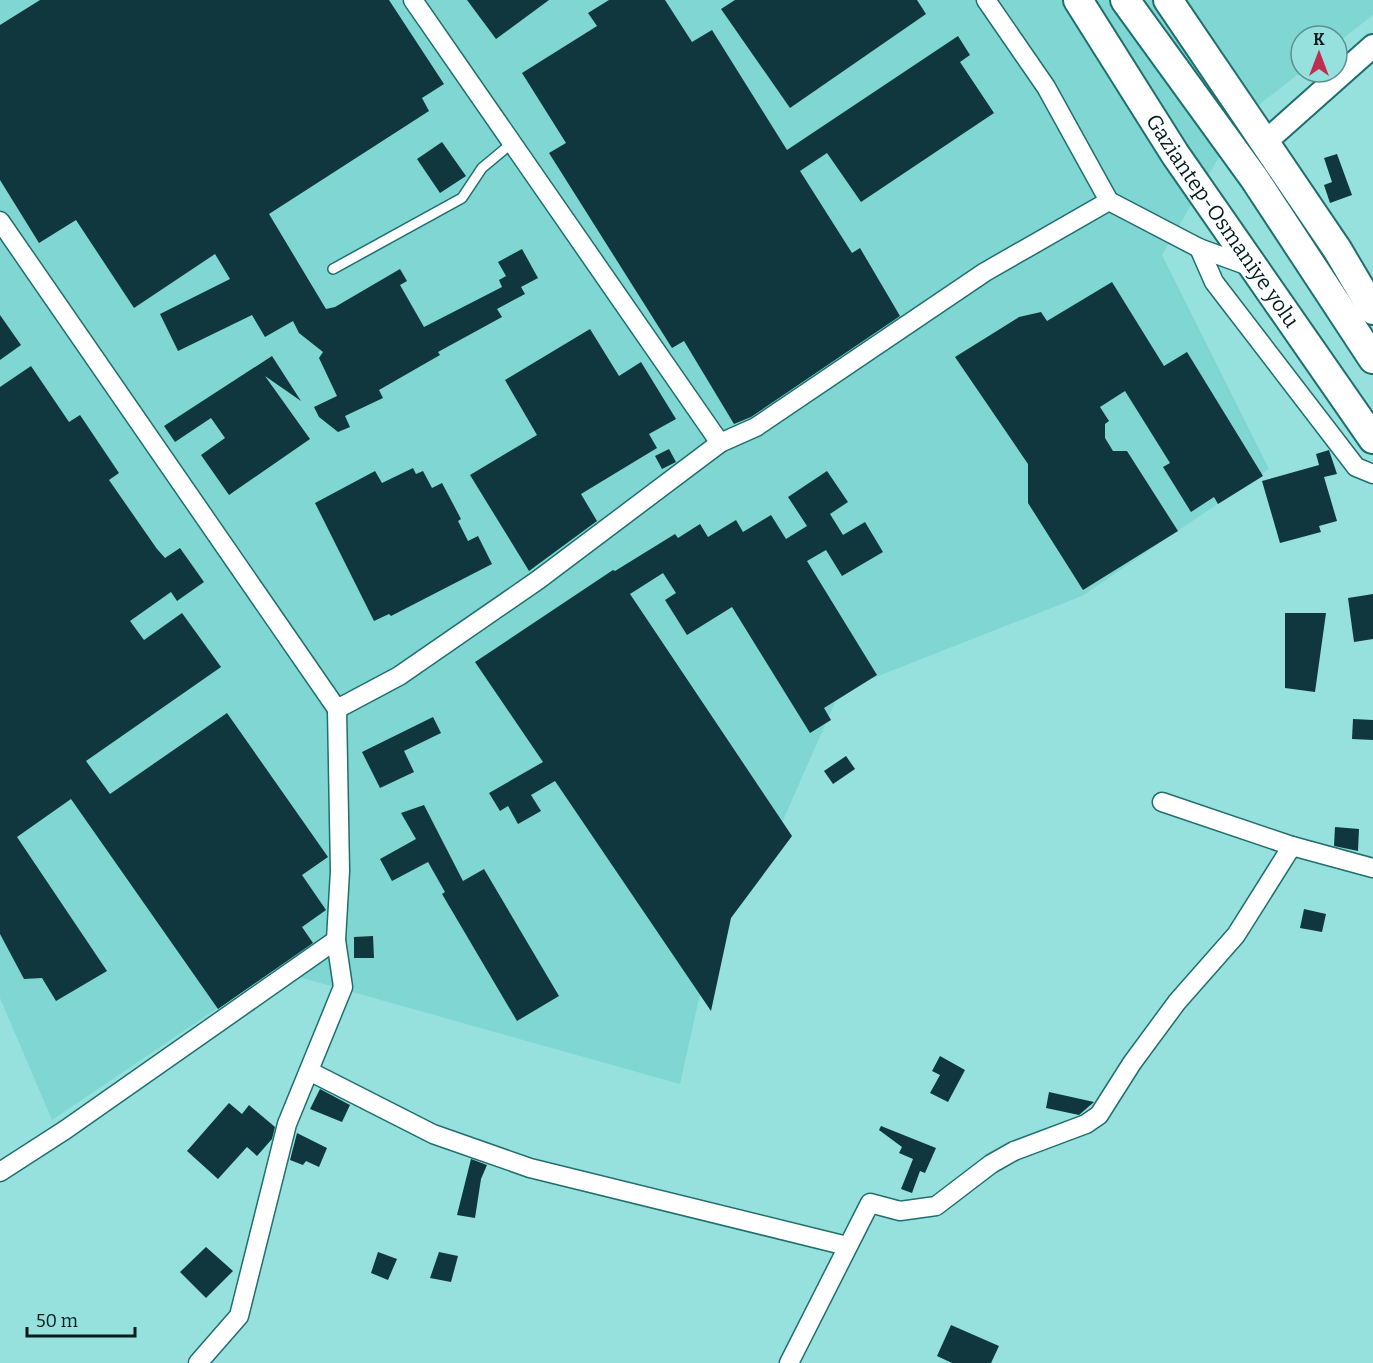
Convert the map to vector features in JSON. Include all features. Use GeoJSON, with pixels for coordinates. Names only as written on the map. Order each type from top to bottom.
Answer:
{"type":"FeatureCollection","features":[{"type":"Feature","properties":{"kind":"highway"},"geometry":{"type":"LineString","coordinates":[[1060,0],[1116,84],[1175,154]]}},
{"type":"Feature","properties":{"kind":"highway","name":"Gaziantep-Osmaniye yolu"},"geometry":{"type":"LineString","coordinates":[[1078,0],[1175,154],[1373,439]]}},
{"type":"Feature","properties":{"kind":"highway"},"geometry":{"type":"LineString","coordinates":[[1125,0],[1254,178],[1373,359]]}},
{"type":"Feature","properties":{"kind":"highway"},"geometry":{"type":"LineString","coordinates":[[1147,0],[1173,40],[1208,116]]}},
{"type":"Feature","properties":{"kind":"highway"},"geometry":{"type":"LineString","coordinates":[[1168,0],[1350,269],[1373,310]]}},
{"type":"Feature","properties":{"kind":"street"},"geometry":{"type":"LineString","coordinates":[[413,0],[720,443]]}},
{"type":"Feature","properties":{"kind":"street"},"geometry":{"type":"LineString","coordinates":[[986,0],[1046,87],[1109,201],[1198,248],[1254,268]]}},
{"type":"Feature","properties":{"kind":"street"},"geometry":{"type":"LineString","coordinates":[[1264,143],[1373,46]]}},
{"type":"Feature","properties":{"kind":"street"},"geometry":{"type":"LineString","coordinates":[[338,709],[399,676],[538,580],[720,443],[756,428],[985,272],[1109,201]]}},
{"type":"Feature","properties":{"kind":"street"},"geometry":{"type":"LineString","coordinates":[[0,221],[338,709],[340,871],[336,940],[342,987],[287,1124],[239,1316],[198,1363]]}},
{"type":"Feature","properties":{"kind":"street"},"geometry":{"type":"LineString","coordinates":[[1198,248],[1212,279],[1356,467],[1373,474]]}},
{"type":"Feature","properties":{"kind":"street"},"geometry":{"type":"LineString","coordinates":[[1162,802],[1292,846],[1373,868]]}},
{"type":"Feature","properties":{"kind":"street"},"geometry":{"type":"LineString","coordinates":[[789,1363],[870,1203],[900,1211],[936,1206],[991,1164],[1014,1151],[1086,1124],[1099,1115],[1132,1063],[1171,1010],[1236,935],[1292,846]]}},
{"type":"Feature","properties":{"kind":"street"},"geometry":{"type":"LineString","coordinates":[[0,1172],[65,1130],[336,940]]}},
{"type":"Feature","properties":{"kind":"street"},"geometry":{"type":"LineString","coordinates":[[309,1071],[433,1134],[530,1168],[847,1245]]}},
{"type":"Feature","properties":{"kind":"lane"},"geometry":{"type":"LineString","coordinates":[[333,269],[462,198],[482,168],[512,143]]}},
{"type":"Feature","properties":{"kind":"shaded area"},"geometry":{"type":"Polygon","coordinates":[[[0,0],[1373,0],[1373,15],[1349,34],[1349,24],[1289,24],[1289,81],[1251,111],[1248,107],[1162,255],[1269,469],[1082,596],[840,691],[777,834],[720,904],[680,1084],[274,970],[52,1120],[0,998],[0,0]]]}},
{"type":"Feature","properties":{"kind":"building"},"geometry":{"type":"Polygon","coordinates":[[[40,0],[389,0],[444,84],[422,98],[429,111],[269,214],[326,309],[335,307],[400,269],[407,281],[400,285],[424,327],[502,287],[499,280],[506,276],[498,262],[522,249],[538,278],[521,287],[525,294],[497,309],[502,317],[438,352],[440,355],[379,390],[383,398],[345,416],[350,427],[338,432],[319,417],[314,407],[337,396],[319,358],[323,352],[299,333],[293,321],[265,337],[252,315],[178,351],[160,314],[230,279],[215,254],[134,308],[76,220],[39,243],[0,180],[0,25],[40,0]]]}},
{"type":"Feature","properties":{"kind":"building"},"geometry":{"type":"Polygon","coordinates":[[[467,0],[549,0],[496,39],[467,0]]]}},
{"type":"Feature","properties":{"kind":"building"},"geometry":{"type":"Polygon","coordinates":[[[609,0],[665,0],[692,42],[712,30],[787,150],[958,36],[970,55],[960,62],[994,113],[861,202],[827,153],[800,171],[852,253],[860,248],[900,316],[751,417],[734,424],[684,341],[672,348],[549,153],[566,143],[522,73],[597,26],[588,13],[609,0]]]}},
{"type":"Feature","properties":{"kind":"building"},"geometry":{"type":"Polygon","coordinates":[[[735,0],[917,0],[926,14],[790,108],[721,9],[735,0]]]}},
{"type":"Feature","properties":{"kind":"building"},"geometry":{"type":"Polygon","coordinates":[[[442,142],[466,176],[440,193],[417,159],[442,142]]]}},
{"type":"Feature","properties":{"kind":"building"},"geometry":{"type":"Polygon","coordinates":[[[1337,154],[1352,195],[1330,203],[1324,185],[1332,182],[1324,158],[1337,154]]]}},
{"type":"Feature","properties":{"kind":"building"},"geometry":{"type":"Polygon","coordinates":[[[1112,282],[1164,366],[1187,352],[1263,476],[1218,504],[1214,497],[1191,512],[1163,467],[1170,463],[1125,391],[1100,407],[1109,421],[1105,424],[1105,438],[1113,451],[1127,451],[1178,531],[1083,590],[1028,503],[1028,464],[955,357],[1019,317],[1041,312],[1047,321],[1112,282]]]}},
{"type":"Feature","properties":{"kind":"building"},"geometry":{"type":"Polygon","coordinates":[[[0,315],[21,345],[0,360],[0,315]]]}},
{"type":"Feature","properties":{"kind":"building"},"geometry":{"type":"Polygon","coordinates":[[[590,329],[619,376],[641,362],[676,419],[649,434],[657,448],[581,494],[597,521],[529,571],[470,475],[537,435],[505,380],[590,329]]]}},
{"type":"Feature","properties":{"kind":"building"},"geometry":{"type":"Polygon","coordinates":[[[272,356],[301,401],[265,376],[310,439],[229,495],[201,455],[225,438],[211,418],[175,442],[164,426],[272,356]]]}},
{"type":"Feature","properties":{"kind":"building"},"geometry":{"type":"Polygon","coordinates":[[[31,366],[69,422],[80,415],[119,473],[109,480],[157,549],[165,558],[180,548],[204,582],[177,601],[171,592],[130,621],[144,640],[182,613],[221,667],[86,761],[110,794],[227,713],[328,857],[302,875],[326,910],[302,927],[313,943],[218,1009],[71,799],[17,837],[107,971],[56,1001],[42,978],[24,979],[0,934],[0,387],[31,366]]]}},
{"type":"Feature","properties":{"kind":"building"},"geometry":{"type":"Polygon","coordinates":[[[669,449],[676,462],[662,469],[655,456],[669,449]]]}},
{"type":"Feature","properties":{"kind":"building"},"geometry":{"type":"Polygon","coordinates":[[[1329,450],[1337,474],[1324,477],[1337,521],[1319,526],[1321,532],[1280,543],[1262,481],[1319,465],[1316,454],[1329,450]]]}},
{"type":"Feature","properties":{"kind":"building"},"geometry":{"type":"Polygon","coordinates":[[[413,468],[416,474],[423,471],[432,488],[442,483],[461,519],[458,521],[468,541],[478,536],[492,564],[391,616],[389,614],[374,621],[315,503],[375,471],[382,483],[413,468]]]}},
{"type":"Feature","properties":{"kind":"building"},"geometry":{"type":"Polygon","coordinates":[[[827,471],[848,502],[830,514],[843,535],[865,522],[883,552],[842,576],[826,550],[807,561],[877,675],[824,708],[831,720],[810,733],[732,607],[687,635],[665,600],[676,593],[663,573],[630,594],[792,836],[731,918],[711,1011],[555,781],[531,795],[541,811],[518,824],[508,806],[500,811],[489,793],[543,762],[475,662],[613,570],[615,571],[675,534],[678,538],[700,524],[708,537],[736,520],[743,532],[771,515],[786,539],[807,526],[788,497],[827,471]]]}},
{"type":"Feature","properties":{"kind":"building"},"geometry":{"type":"Polygon","coordinates":[[[1373,594],[1373,639],[1354,642],[1348,598],[1373,594]]]}},
{"type":"Feature","properties":{"kind":"building"},"geometry":{"type":"Polygon","coordinates":[[[1285,613],[1326,613],[1315,692],[1285,688],[1285,613]]]}},
{"type":"Feature","properties":{"kind":"building"},"geometry":{"type":"Polygon","coordinates":[[[433,717],[441,733],[404,751],[414,772],[380,788],[362,752],[433,717]]]}},
{"type":"Feature","properties":{"kind":"building"},"geometry":{"type":"Polygon","coordinates":[[[1353,719],[1373,720],[1373,740],[1352,739],[1353,719]]]}},
{"type":"Feature","properties":{"kind":"building"},"geometry":{"type":"Polygon","coordinates":[[[846,756],[855,769],[833,784],[824,771],[846,756]]]}},
{"type":"Feature","properties":{"kind":"building"},"geometry":{"type":"Polygon","coordinates":[[[424,805],[463,881],[484,869],[559,996],[517,1021],[442,894],[445,892],[428,862],[392,881],[380,859],[416,839],[401,813],[424,805]]]}},
{"type":"Feature","properties":{"kind":"building"},"geometry":{"type":"Polygon","coordinates":[[[1335,827],[1359,829],[1358,851],[1334,846],[1335,827]]]}},
{"type":"Feature","properties":{"kind":"building"},"geometry":{"type":"Polygon","coordinates":[[[1304,909],[1326,914],[1322,932],[1300,928],[1304,909]]]}},
{"type":"Feature","properties":{"kind":"building"},"geometry":{"type":"Polygon","coordinates":[[[373,936],[374,958],[354,958],[354,937],[373,936]]]}},
{"type":"Feature","properties":{"kind":"building"},"geometry":{"type":"Polygon","coordinates":[[[940,1056],[965,1070],[948,1102],[930,1093],[940,1075],[932,1071],[940,1056]]]}},
{"type":"Feature","properties":{"kind":"building"},"geometry":{"type":"Polygon","coordinates":[[[320,1089],[350,1105],[342,1122],[310,1109],[320,1089]]]}},
{"type":"Feature","properties":{"kind":"building"},"geometry":{"type":"Polygon","coordinates":[[[1049,1092],[1094,1102],[1079,1115],[1046,1108],[1049,1092]]]}},
{"type":"Feature","properties":{"kind":"building"},"geometry":{"type":"Polygon","coordinates":[[[229,1103],[242,1114],[249,1105],[275,1127],[272,1139],[257,1156],[247,1147],[218,1179],[187,1151],[229,1103]]]}},
{"type":"Feature","properties":{"kind":"building"},"geometry":{"type":"Polygon","coordinates":[[[881,1126],[936,1148],[925,1173],[920,1171],[912,1193],[901,1189],[913,1159],[899,1153],[902,1147],[879,1130],[881,1126]]]}},
{"type":"Feature","properties":{"kind":"building"},"geometry":{"type":"Polygon","coordinates":[[[297,1133],[327,1148],[319,1167],[306,1161],[303,1165],[290,1160],[297,1133]]]}},
{"type":"Feature","properties":{"kind":"building"},"geometry":{"type":"Polygon","coordinates":[[[471,1159],[487,1165],[481,1179],[475,1218],[457,1215],[471,1159]]]}},
{"type":"Feature","properties":{"kind":"building"},"geometry":{"type":"Polygon","coordinates":[[[206,1247],[233,1271],[206,1298],[180,1272],[206,1247]]]}},
{"type":"Feature","properties":{"kind":"building"},"geometry":{"type":"Polygon","coordinates":[[[378,1252],[397,1259],[388,1280],[371,1273],[378,1252]]]}},
{"type":"Feature","properties":{"kind":"building"},"geometry":{"type":"Polygon","coordinates":[[[439,1252],[458,1256],[451,1282],[430,1278],[439,1252]]]}},
{"type":"Feature","properties":{"kind":"building"},"geometry":{"type":"Polygon","coordinates":[[[951,1325],[999,1346],[991,1363],[952,1363],[937,1356],[951,1325]]]}}]}
